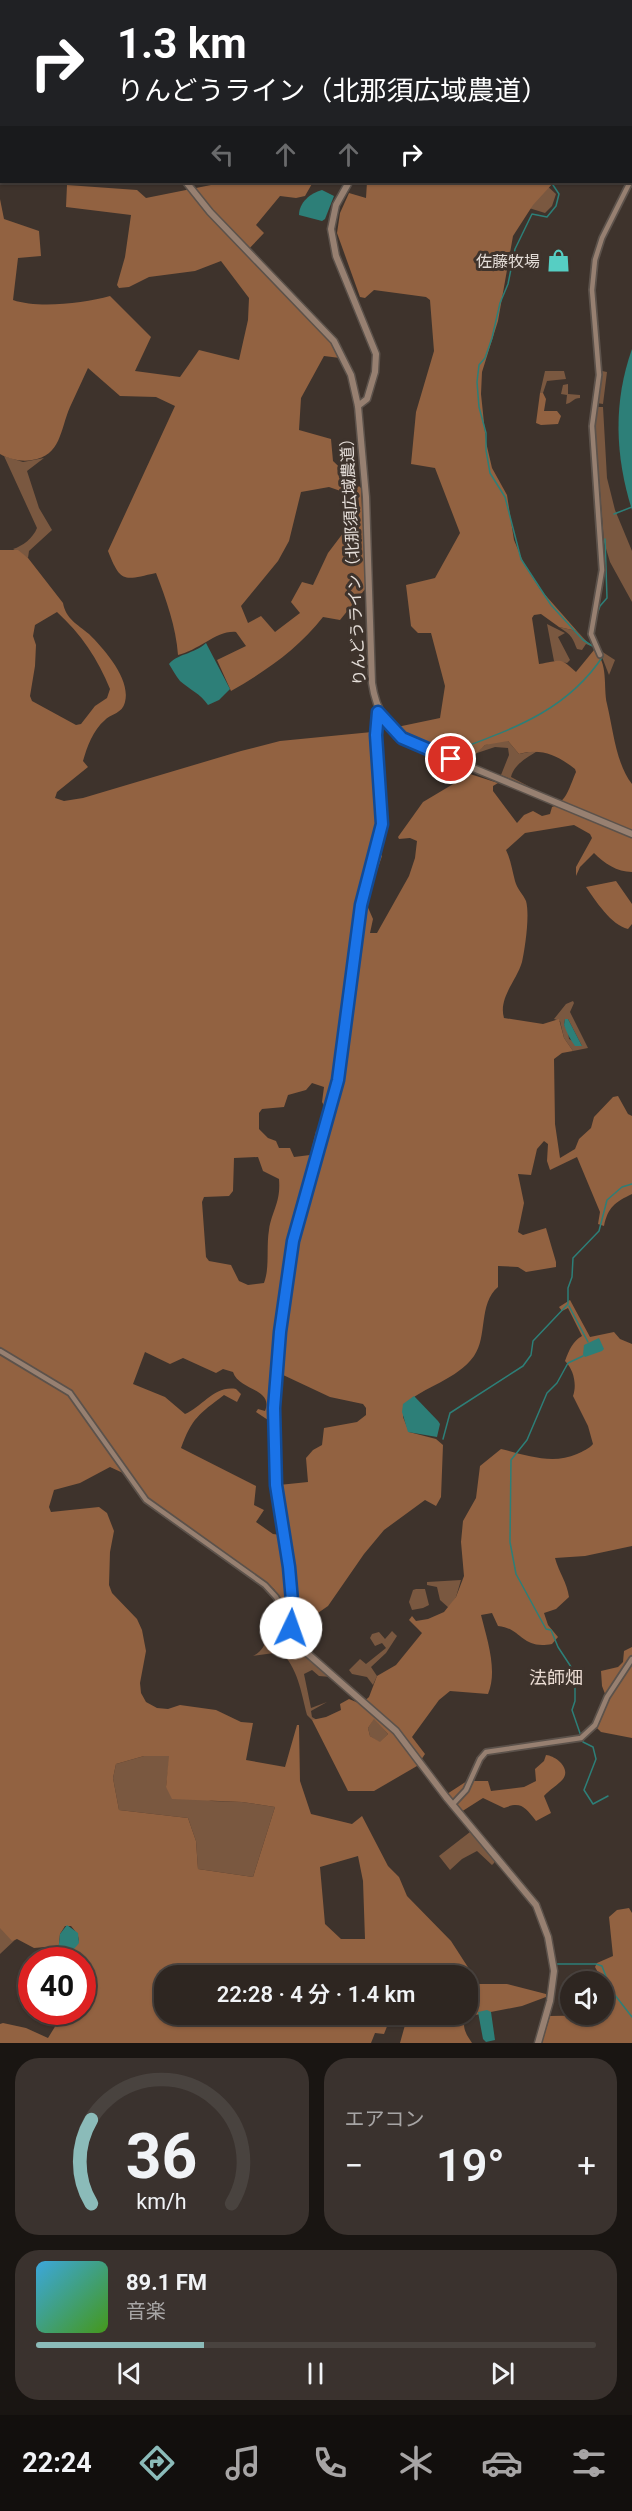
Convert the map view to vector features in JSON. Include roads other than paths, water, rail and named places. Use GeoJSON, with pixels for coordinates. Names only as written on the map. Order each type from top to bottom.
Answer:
{"type":"FeatureCollection","features":[{"type":"Feature","properties":{"kind":"street","name":"りんどうライン（北那須広域農道）"},"geometry":{"type":"LineString","coordinates":[[187,183],[210,212],[334,341],[351,375],[358,406],[366,497],[372,683],[378,712],[376,735],[382,824],[361,905],[338,1080],[293,1241],[280,1332],[274,1408],[276,1485],[289,1567],[292,1601],[289,1620]]}},
{"type":"Feature","properties":{"kind":"street"},"geometry":{"type":"LineString","coordinates":[[347,183],[336,205],[331,229],[336,256],[376,354],[375,372],[367,399],[358,406]]}},
{"type":"Feature","properties":{"kind":"street"},"geometry":{"type":"LineString","coordinates":[[600,655],[591,634],[602,570],[592,426],[599,375],[592,290],[595,260],[602,238],[630,183]]}},
{"type":"Feature","properties":{"kind":"street"},"geometry":{"type":"LineString","coordinates":[[378,712],[393,729],[413,743],[632,834]]}},
{"type":"Feature","properties":{"kind":"street"},"geometry":{"type":"LineString","coordinates":[[0,1351],[66,1389],[146,1500],[265,1585],[276,1597],[300,1645],[396,1731],[452,1804],[528,1893],[544,1924],[554,1971],[550,2001],[538,2043]]}},
{"type":"Feature","properties":{"kind":"street"},"geometry":{"type":"LineString","coordinates":[[452,1804],[466,1790],[480,1759],[486,1752],[574,1741],[588,1733],[599,1719],[616,1681],[632,1659]]}},
{"type":"Feature","properties":{"kind":"water"},"geometry":{"type":"Polygon","coordinates":[[[322,190],[334,196],[325,219],[322,221],[299,215],[306,199],[322,190]]]}},
{"type":"Feature","properties":{"kind":"water"},"geometry":{"type":"Polygon","coordinates":[[[632,349],[632,510],[622,470],[618,429],[622,389],[632,349]]]}},
{"type":"Feature","properties":{"kind":"water"},"geometry":{"type":"Polygon","coordinates":[[[206,643],[230,689],[219,700],[208,705],[180,681],[169,664],[206,643]]]}},
{"type":"Feature","properties":{"kind":"water"},"geometry":{"type":"Polygon","coordinates":[[[565,1019],[568,1019],[582,1046],[575,1046],[564,1025],[565,1019]]]}},
{"type":"Feature","properties":{"kind":"water"},"geometry":{"type":"Polygon","coordinates":[[[599,1338],[604,1349],[585,1357],[583,1355],[584,1345],[599,1338]]]}},
{"type":"Feature","properties":{"kind":"water"},"geometry":{"type":"Polygon","coordinates":[[[414,1396],[440,1424],[437,1437],[408,1432],[402,1412],[403,1404],[414,1396]]]}},
{"type":"Feature","properties":{"kind":"water"},"geometry":{"type":"Polygon","coordinates":[[[67,1925],[78,1933],[79,1943],[76,1947],[59,1947],[60,1934],[67,1925]]]}},
{"type":"Feature","properties":{"kind":"water"},"geometry":{"type":"Polygon","coordinates":[[[487,2010],[491,2012],[495,2040],[486,2042],[483,2039],[478,2012],[487,2010]]]}},
{"type":"Feature","properties":{"kind":"waterway"},"geometry":{"type":"LineString","coordinates":[[552,183],[559,194],[556,206],[547,217],[532,214],[515,249],[508,284],[500,303],[492,338],[485,358],[479,365],[477,382],[479,407],[486,433],[490,473],[505,497],[521,559],[551,605],[583,640],[594,647]]}},
{"type":"Feature","properties":{"kind":"waterway"},"geometry":{"type":"LineString","coordinates":[[614,514],[632,507]]}},
{"type":"Feature","properties":{"kind":"waterway"},"geometry":{"type":"LineString","coordinates":[[595,620],[600,606],[607,598],[605,539]]}},
{"type":"Feature","properties":{"kind":"waterway"},"geometry":{"type":"LineString","coordinates":[[462,748],[541,714],[558,702],[589,674],[603,656],[599,647]]}},
{"type":"Feature","properties":{"kind":"waterway"},"geometry":{"type":"LineString","coordinates":[[443,1439],[450,1413],[523,1366],[531,1355],[533,1341],[568,1304],[573,1258],[599,1231],[607,1200],[622,1187],[632,1184]]}},
{"type":"Feature","properties":{"kind":"waterway"},"geometry":{"type":"LineString","coordinates":[[569,1306],[588,1342]]}},
{"type":"Feature","properties":{"kind":"waterway"},"geometry":{"type":"LineString","coordinates":[[583,1356],[568,1363],[557,1383],[547,1393],[527,1440],[511,1460],[510,1542],[516,1574],[546,1629],[551,1630],[558,1647],[575,1673],[575,1701],[572,1710],[583,1742],[593,1747],[596,1759],[584,1790],[593,1804],[608,1796]]}},
{"type":"Feature","properties":{"kind":"waterway"},"geometry":{"type":"LineString","coordinates":[[557,1964],[602,1966],[611,1990],[632,2017]]}},
{"type":"Feature","properties":{"kind":"place","name":"佐藤牧場"},"geometry":{"type":"Point","coordinates":[558,261]}},
{"type":"Feature","properties":{"kind":"district","name":"法師畑"},"geometry":{"type":"Point","coordinates":[556,1677]}}]}
